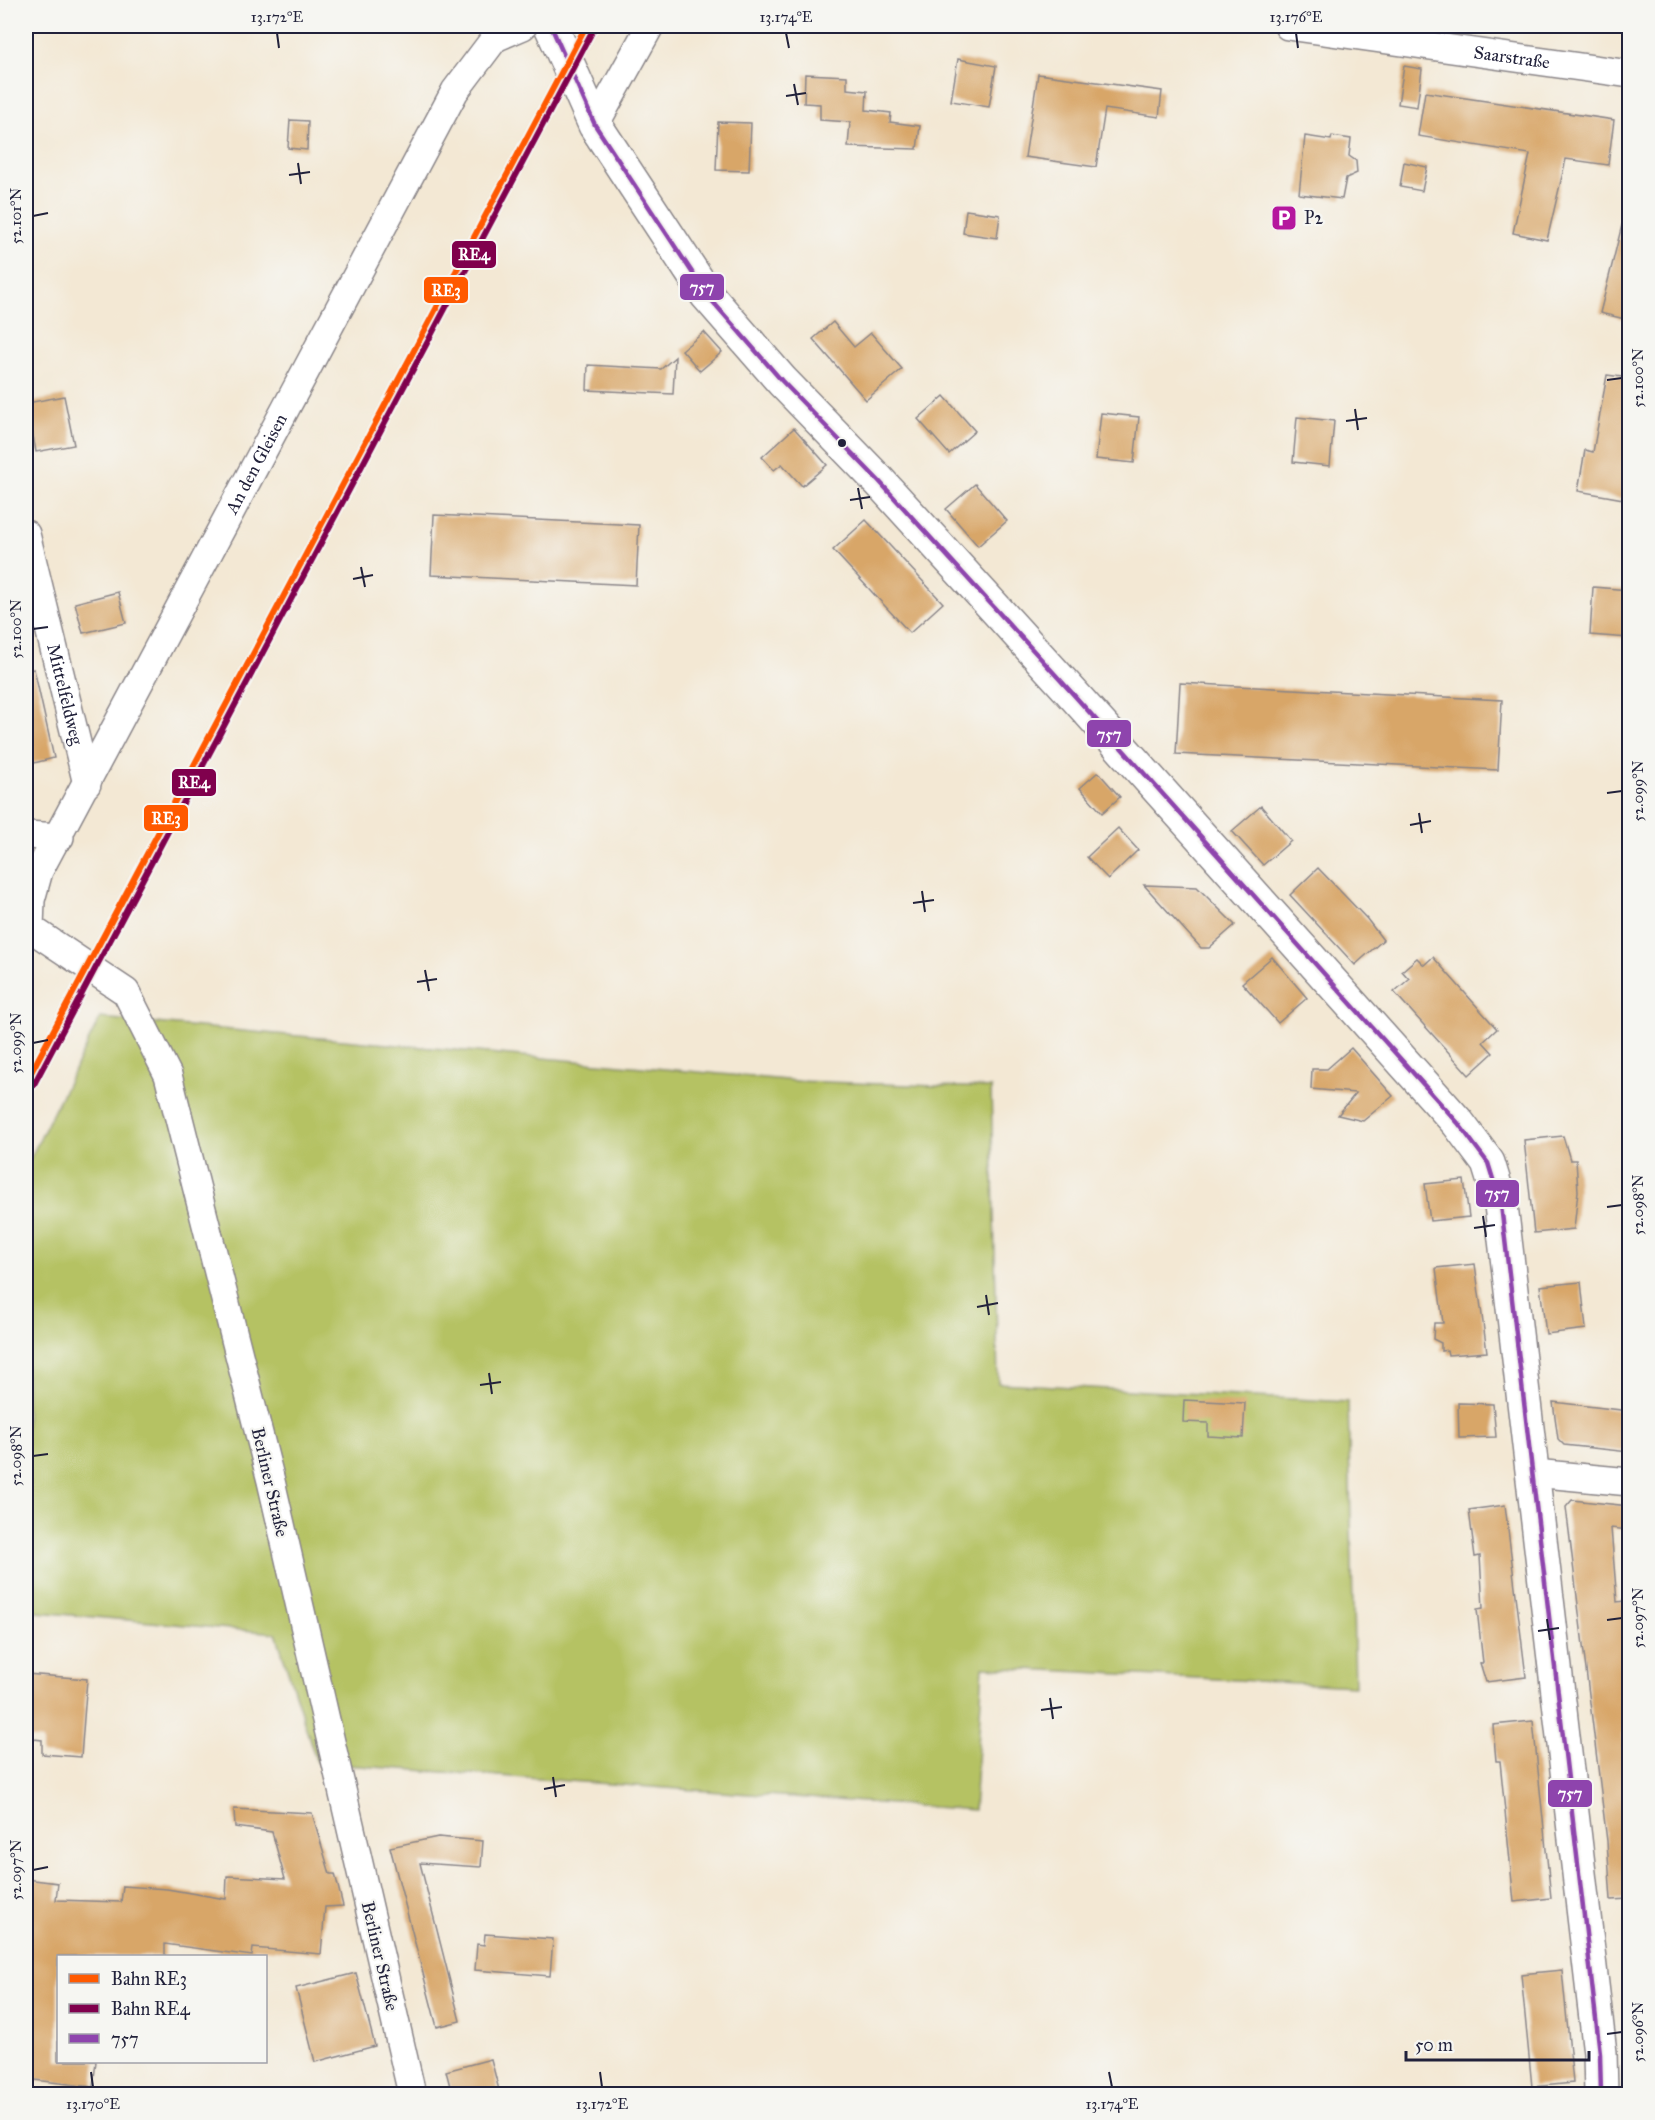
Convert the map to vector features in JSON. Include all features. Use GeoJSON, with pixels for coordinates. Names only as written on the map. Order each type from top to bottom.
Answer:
{"type":"FeatureCollection","features":[{"type":"Feature","properties":{"kind":"street","name":"An den Gleisen"},"geometry":{"type":"LineString","coordinates":[[30,928],[31,900],[39,871],[60,837],[455,91],[495,38],[523,26]]}},
{"type":"Feature","properties":{"kind":"street"},"geometry":{"type":"LineString","coordinates":[[551,26],[595,125],[707,295],[782,381],[879,481],[1073,694],[1458,1123],[1488,1163],[1501,1205],[1534,1473],[1600,2053],[1601,2094]]}},
{"type":"Feature","properties":{"kind":"street"},"geometry":{"type":"LineString","coordinates":[[595,125],[650,26]]}},
{"type":"Feature","properties":{"kind":"street","name":"Saarstraße"},"geometry":{"type":"LineString","coordinates":[[1288,26],[1629,74]]}},
{"type":"Feature","properties":{"kind":"street","name":"Mittelfeldweg"},"geometry":{"type":"LineString","coordinates":[[26,534],[87,784]]}},
{"type":"Feature","properties":{"kind":"street"},"geometry":{"type":"LineString","coordinates":[[26,835],[60,837]]}},
{"type":"Feature","properties":{"kind":"street","name":"Berliner Straße"},"geometry":{"type":"LineString","coordinates":[[30,928],[126,992],[168,1075],[271,1481],[412,2094]]}},
{"type":"Feature","properties":{"kind":"street"},"geometry":{"type":"LineString","coordinates":[[1534,1473],[1629,1482]]}},
{"type":"Feature","properties":{"kind":"green space"},"geometry":{"type":"Polygon","coordinates":[[[100,1018],[797,1081],[991,1088],[998,1383],[1348,1402],[1355,1686],[983,1667],[974,1810],[317,1763],[276,1633],[26,1611],[26,1167],[100,1018]]]}},
{"type":"Feature","properties":{"kind":"building"},"geometry":{"type":"Polygon","coordinates":[[[958,59],[996,66],[989,107],[951,101],[958,59]]]}},
{"type":"Feature","properties":{"kind":"building"},"geometry":{"type":"Polygon","coordinates":[[[1404,66],[1422,69],[1417,107],[1398,104],[1404,66]]]}},
{"type":"Feature","properties":{"kind":"building"},"geometry":{"type":"Polygon","coordinates":[[[805,74],[847,76],[847,89],[867,91],[866,110],[891,113],[890,122],[920,126],[917,149],[848,147],[850,122],[820,120],[820,104],[804,103],[805,74]]]}},
{"type":"Feature","properties":{"kind":"building"},"geometry":{"type":"Polygon","coordinates":[[[1038,74],[1162,91],[1159,117],[1105,109],[1096,167],[1025,157],[1038,74]]]}},
{"type":"Feature","properties":{"kind":"building"},"geometry":{"type":"Polygon","coordinates":[[[1425,92],[1614,120],[1608,165],[1566,159],[1547,240],[1513,233],[1530,154],[1418,136],[1425,92]]]}},
{"type":"Feature","properties":{"kind":"building"},"geometry":{"type":"Polygon","coordinates":[[[290,120],[308,121],[307,150],[288,148],[290,120]]]}},
{"type":"Feature","properties":{"kind":"building"},"geometry":{"type":"Polygon","coordinates":[[[718,122],[751,123],[749,171],[716,170],[718,122]]]}},
{"type":"Feature","properties":{"kind":"building"},"geometry":{"type":"Polygon","coordinates":[[[1305,136],[1331,140],[1332,136],[1351,139],[1349,156],[1356,161],[1357,173],[1346,178],[1342,199],[1299,194],[1305,136]]]}},
{"type":"Feature","properties":{"kind":"building"},"geometry":{"type":"Polygon","coordinates":[[[1404,162],[1427,167],[1422,191],[1400,187],[1404,162]]]}},
{"type":"Feature","properties":{"kind":"building"},"geometry":{"type":"Polygon","coordinates":[[[966,210],[1000,215],[997,238],[963,233],[966,210]]]}},
{"type":"Feature","properties":{"kind":"building"},"geometry":{"type":"Polygon","coordinates":[[[1622,225],[1629,226],[1629,320],[1600,313],[1622,225]]]}},
{"type":"Feature","properties":{"kind":"building"},"geometry":{"type":"Polygon","coordinates":[[[833,322],[854,347],[871,333],[902,369],[866,400],[813,339],[833,322]]]}},
{"type":"Feature","properties":{"kind":"building"},"geometry":{"type":"Polygon","coordinates":[[[704,332],[722,352],[700,371],[682,350],[704,332]]]}},
{"type":"Feature","properties":{"kind":"building"},"geometry":{"type":"Polygon","coordinates":[[[675,357],[673,394],[587,390],[588,365],[661,369],[675,357]]]}},
{"type":"Feature","properties":{"kind":"building"},"geometry":{"type":"Polygon","coordinates":[[[1607,375],[1629,378],[1629,500],[1578,491],[1585,450],[1593,452],[1607,375]]]}},
{"type":"Feature","properties":{"kind":"building"},"geometry":{"type":"Polygon","coordinates":[[[64,396],[74,445],[36,452],[27,403],[64,396]]]}},
{"type":"Feature","properties":{"kind":"building"},"geometry":{"type":"Polygon","coordinates":[[[944,396],[975,431],[949,454],[918,419],[944,396]]]}},
{"type":"Feature","properties":{"kind":"building"},"geometry":{"type":"Polygon","coordinates":[[[1101,413],[1139,417],[1134,463],[1096,459],[1101,413]]]}},
{"type":"Feature","properties":{"kind":"building"},"geometry":{"type":"Polygon","coordinates":[[[1297,417],[1334,421],[1330,466],[1293,462],[1297,417]]]}},
{"type":"Feature","properties":{"kind":"building"},"geometry":{"type":"Polygon","coordinates":[[[794,428],[827,465],[802,486],[782,464],[774,470],[762,457],[794,428]]]}},
{"type":"Feature","properties":{"kind":"building"},"geometry":{"type":"Polygon","coordinates":[[[975,484],[1007,521],[978,546],[946,509],[975,484]]]}},
{"type":"Feature","properties":{"kind":"building"},"geometry":{"type":"Polygon","coordinates":[[[434,515],[639,525],[636,585],[431,575],[434,515]]]}},
{"type":"Feature","properties":{"kind":"building"},"geometry":{"type":"Polygon","coordinates":[[[866,520],[943,603],[910,633],[833,550],[866,520]]]}},
{"type":"Feature","properties":{"kind":"building"},"geometry":{"type":"Polygon","coordinates":[[[1593,587],[1629,590],[1629,638],[1590,635],[1593,587]]]}},
{"type":"Feature","properties":{"kind":"building"},"geometry":{"type":"Polygon","coordinates":[[[118,592],[126,623],[83,633],[75,603],[118,592]]]}},
{"type":"Feature","properties":{"kind":"building"},"geometry":{"type":"Polygon","coordinates":[[[34,669],[54,758],[26,765],[26,670],[34,669]]]}},
{"type":"Feature","properties":{"kind":"building"},"geometry":{"type":"Polygon","coordinates":[[[1180,683],[1502,700],[1498,770],[1176,754],[1180,683]]]}},
{"type":"Feature","properties":{"kind":"building"},"geometry":{"type":"Polygon","coordinates":[[[1098,772],[1120,797],[1102,813],[1080,788],[1098,772]]]}},
{"type":"Feature","properties":{"kind":"building"},"geometry":{"type":"Polygon","coordinates":[[[1261,806],[1291,841],[1263,865],[1232,831],[1261,806]]]}},
{"type":"Feature","properties":{"kind":"building"},"geometry":{"type":"Polygon","coordinates":[[[1118,828],[1138,850],[1108,879],[1087,857],[1118,828]]]}},
{"type":"Feature","properties":{"kind":"building"},"geometry":{"type":"Polygon","coordinates":[[[1318,868],[1367,919],[1383,940],[1355,965],[1290,895],[1318,868]]]}},
{"type":"Feature","properties":{"kind":"building"},"geometry":{"type":"Polygon","coordinates":[[[1144,885],[1197,887],[1235,925],[1209,948],[1201,948],[1144,885]]]}},
{"type":"Feature","properties":{"kind":"building"},"geometry":{"type":"Polygon","coordinates":[[[1272,957],[1307,998],[1278,1023],[1242,983],[1272,957]]]}},
{"type":"Feature","properties":{"kind":"building"},"geometry":{"type":"Polygon","coordinates":[[[1433,957],[1497,1029],[1483,1042],[1493,1053],[1469,1075],[1394,992],[1409,979],[1402,971],[1417,958],[1424,965],[1433,957]]]}},
{"type":"Feature","properties":{"kind":"building"},"geometry":{"type":"Polygon","coordinates":[[[1351,1048],[1393,1096],[1363,1121],[1338,1115],[1356,1093],[1311,1089],[1312,1069],[1327,1069],[1351,1048]]]}},
{"type":"Feature","properties":{"kind":"building"},"geometry":{"type":"Polygon","coordinates":[[[1563,1136],[1570,1160],[1576,1160],[1578,1191],[1574,1229],[1534,1233],[1524,1140],[1563,1136]]]}},
{"type":"Feature","properties":{"kind":"building"},"geometry":{"type":"Polygon","coordinates":[[[1464,1180],[1469,1217],[1430,1221],[1425,1184],[1464,1180]]]}},
{"type":"Feature","properties":{"kind":"building"},"geometry":{"type":"Polygon","coordinates":[[[1475,1264],[1487,1352],[1448,1355],[1447,1350],[1441,1351],[1441,1343],[1433,1339],[1434,1323],[1443,1323],[1436,1268],[1475,1264]]]}},
{"type":"Feature","properties":{"kind":"building"},"geometry":{"type":"Polygon","coordinates":[[[1581,1282],[1586,1329],[1546,1334],[1540,1286],[1581,1282]]]}},
{"type":"Feature","properties":{"kind":"building"},"geometry":{"type":"Polygon","coordinates":[[[1184,1400],[1245,1403],[1243,1438],[1208,1436],[1208,1423],[1183,1422],[1184,1400]]]}},
{"type":"Feature","properties":{"kind":"building"},"geometry":{"type":"Polygon","coordinates":[[[1553,1402],[1629,1411],[1629,1452],[1564,1445],[1558,1439],[1553,1402]]]}},
{"type":"Feature","properties":{"kind":"building"},"geometry":{"type":"Polygon","coordinates":[[[1458,1403],[1493,1404],[1496,1437],[1459,1438],[1458,1403]]]}},
{"type":"Feature","properties":{"kind":"building"},"geometry":{"type":"Polygon","coordinates":[[[1572,1500],[1629,1506],[1629,1530],[1611,1528],[1617,1602],[1624,1601],[1626,1619],[1627,1733],[1623,1734],[1629,1777],[1629,1899],[1611,1900],[1607,1841],[1566,1507],[1572,1500]]]}},
{"type":"Feature","properties":{"kind":"building"},"geometry":{"type":"Polygon","coordinates":[[[1505,1505],[1526,1677],[1486,1682],[1480,1663],[1483,1663],[1477,1609],[1483,1608],[1480,1556],[1475,1557],[1469,1510],[1505,1505]]]}},
{"type":"Feature","properties":{"kind":"building"},"geometry":{"type":"Polygon","coordinates":[[[26,1674],[87,1679],[81,1757],[42,1754],[42,1740],[26,1738],[26,1674]]]}},
{"type":"Feature","properties":{"kind":"building"},"geometry":{"type":"Polygon","coordinates":[[[1533,1721],[1551,1898],[1514,1902],[1500,1761],[1496,1761],[1493,1725],[1533,1721]]]}},
{"type":"Feature","properties":{"kind":"building"},"geometry":{"type":"Polygon","coordinates":[[[234,1809],[312,1813],[330,1874],[335,1874],[343,1906],[325,1907],[321,1954],[253,1948],[252,1955],[245,1955],[165,1944],[165,1955],[57,1955],[57,2063],[96,2063],[93,2087],[26,2079],[26,1879],[58,1883],[56,1900],[121,1902],[123,1886],[167,1889],[226,1899],[227,1876],[285,1879],[272,1832],[235,1827],[234,1809]]]}},
{"type":"Feature","properties":{"kind":"building"},"geometry":{"type":"Polygon","coordinates":[[[438,1837],[483,1841],[481,1867],[420,1863],[460,2021],[437,2027],[390,1847],[438,1837]]]}},
{"type":"Feature","properties":{"kind":"building"},"geometry":{"type":"Polygon","coordinates":[[[485,1934],[553,1939],[550,1976],[475,1970],[477,1944],[484,1945],[485,1934]]]}},
{"type":"Feature","properties":{"kind":"building"},"geometry":{"type":"Polygon","coordinates":[[[1562,1970],[1573,2083],[1532,2087],[1521,1974],[1562,1970]]]}},
{"type":"Feature","properties":{"kind":"building"},"geometry":{"type":"Polygon","coordinates":[[[356,1973],[375,2046],[315,2062],[296,1988],[356,1973]]]}},
{"type":"Feature","properties":{"kind":"building"},"geometry":{"type":"Polygon","coordinates":[[[491,2059],[500,2094],[452,2094],[446,2071],[491,2059]]]}},
{"type":"Feature","properties":{"kind":"rail line","name":"RE3"},"geometry":{"type":"LineString","coordinates":[[26,1082],[586,26]]}},
{"type":"Feature","properties":{"kind":"rail line","name":"RE4"},"geometry":{"type":"LineString","coordinates":[[33,1086],[593,30]]}},
{"type":"Feature","properties":{"kind":"transit line","name":"757"},"geometry":{"type":"LineString","coordinates":[[551,26],[595,125],[707,295],[782,381],[879,481],[1073,694],[1458,1123],[1488,1163],[1501,1205],[1600,2053],[1601,2094]]}},
{"type":"Feature","properties":{"kind":"place","name":"P2"},"geometry":{"type":"Point","coordinates":[1284,218]}}]}
